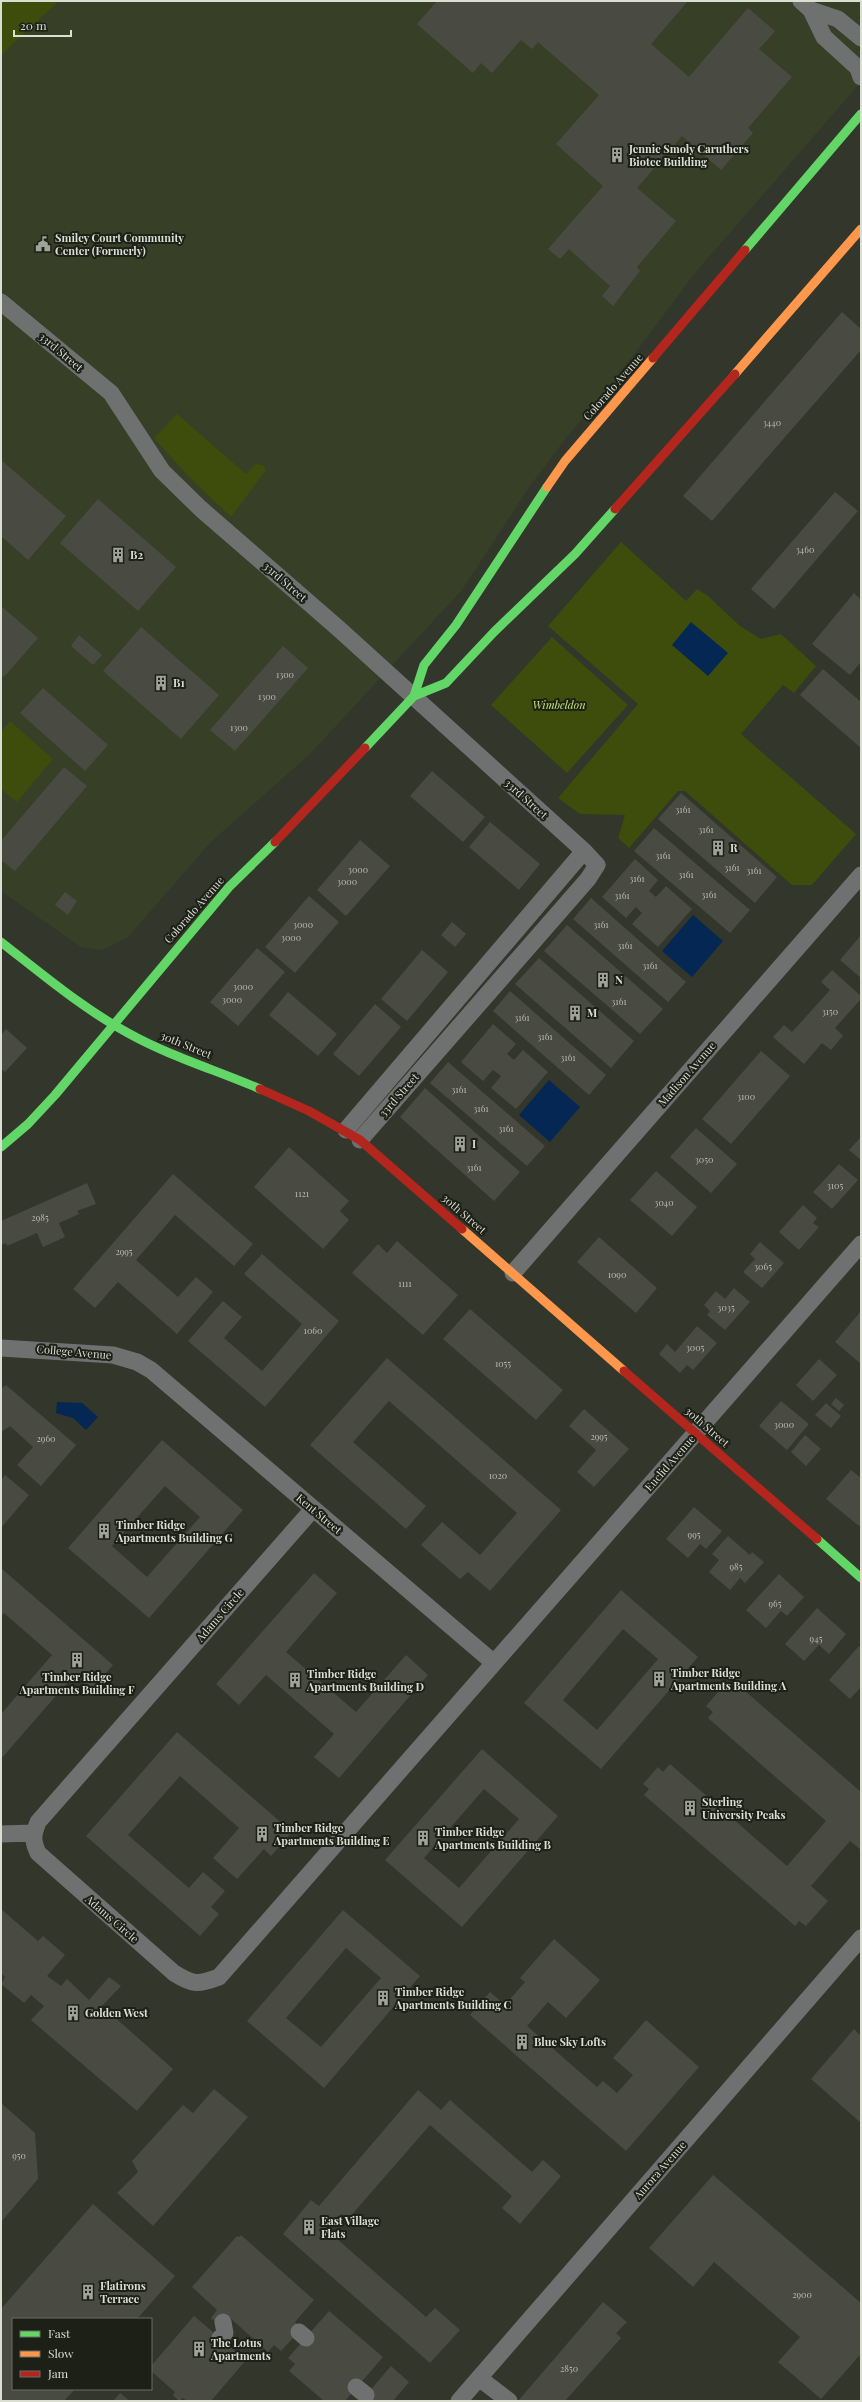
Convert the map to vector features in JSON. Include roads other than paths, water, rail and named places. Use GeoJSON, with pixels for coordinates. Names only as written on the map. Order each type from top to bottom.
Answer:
{"type":"FeatureCollection","features":[{"type":"Feature","properties":{"kind":"main road","name":"Colorado Avenue"},"geometry":{"type":"LineString","coordinates":[[414,696],[424,665],[456,625],[509,542],[565,461],[861,114]]}},
{"type":"Feature","properties":{"kind":"main road","name":"Colorado Avenue"},"geometry":{"type":"LineString","coordinates":[[1,1147],[28,1124],[56,1095],[229,887],[316,801],[414,696],[446,683],[494,632],[574,554],[671,447],[861,229]]}},
{"type":"Feature","properties":{"kind":"main road","name":"30th Street"},"geometry":{"type":"LineString","coordinates":[[1,942],[62,989],[114,1025],[148,1043],[273,1092],[346,1130],[360,1140],[861,1578]]}},
{"type":"Feature","properties":{"kind":"street"},"geometry":{"type":"LineString","coordinates":[[806,6],[838,19],[861,38]]}},
{"type":"Feature","properties":{"kind":"street"},"geometry":{"type":"LineString","coordinates":[[806,6],[824,37],[858,68],[861,77]]}},
{"type":"Feature","properties":{"kind":"street","name":"33rd Street"},"geometry":{"type":"LineString","coordinates":[[1,302],[111,393],[134,430],[168,477],[414,696],[584,851],[597,865],[588,879],[360,1140]]}},
{"type":"Feature","properties":{"kind":"street","name":"33rd Street"},"geometry":{"type":"LineString","coordinates":[[346,1130],[584,851]]}},
{"type":"Feature","properties":{"kind":"street","name":"Madison Avenue"},"geometry":{"type":"LineString","coordinates":[[513,1273],[861,875]]}},
{"type":"Feature","properties":{"kind":"street","name":"Euclid Avenue"},"geometry":{"type":"LineString","coordinates":[[494,1663],[861,1244]]}},
{"type":"Feature","properties":{"kind":"street","name":"College Avenue"},"geometry":{"type":"LineString","coordinates":[[1,1348],[113,1355],[144,1366]]}},
{"type":"Feature","properties":{"kind":"street","name":"Kent Street"},"geometry":{"type":"LineString","coordinates":[[144,1366],[494,1663]]}},
{"type":"Feature","properties":{"kind":"street","name":"Adams Circle"},"geometry":{"type":"LineString","coordinates":[[312,1509],[38,1822],[34,1833],[33,1842],[38,1853],[174,1973],[187,1982],[201,1984],[219,1977],[494,1663]]}},
{"type":"Feature","properties":{"kind":"street"},"geometry":{"type":"LineString","coordinates":[[1,1834],[34,1833]]}},
{"type":"Feature","properties":{"kind":"street","name":"Aurora Avenue"},"geometry":{"type":"LineString","coordinates":[[459,2401],[861,1938]]}},
{"type":"Feature","properties":{"kind":"street"},"geometry":{"type":"LineString","coordinates":[[479,2378],[509,2401]]}},
{"type":"Feature","properties":{"kind":"water"},"geometry":{"type":"Polygon","coordinates":[[[691,622],[728,653],[708,676],[672,645],[691,622]]]}},
{"type":"Feature","properties":{"kind":"water"},"geometry":{"type":"Polygon","coordinates":[[[693,915],[723,941],[692,977],[662,951],[693,915]]]}},
{"type":"Feature","properties":{"kind":"water"},"geometry":{"type":"Polygon","coordinates":[[[549,1080],[580,1107],[550,1142],[519,1115],[549,1080]]]}},
{"type":"Feature","properties":{"kind":"water"},"geometry":{"type":"Polygon","coordinates":[[[57,1402],[82,1403],[98,1417],[86,1430],[73,1418],[56,1413],[57,1402]]]}},
{"type":"Feature","properties":{"kind":"place","name":"Jennie Smoly Caruthers Biotec Building"},"geometry":{"type":"Point","coordinates":[617,155]}},
{"type":"Feature","properties":{"kind":"place","name":"Smiley Court Community Center (Formerly)"},"geometry":{"type":"Point","coordinates":[43,244]}},
{"type":"Feature","properties":{"kind":"place","name":"B2"},"geometry":{"type":"Point","coordinates":[118,555]}},
{"type":"Feature","properties":{"kind":"place","name":"B1"},"geometry":{"type":"Point","coordinates":[161,683]}},
{"type":"Feature","properties":{"kind":"place","name":"R"},"geometry":{"type":"Point","coordinates":[718,848]}},
{"type":"Feature","properties":{"kind":"place","name":"N"},"geometry":{"type":"Point","coordinates":[603,980]}},
{"type":"Feature","properties":{"kind":"place","name":"M"},"geometry":{"type":"Point","coordinates":[575,1013]}},
{"type":"Feature","properties":{"kind":"place","name":"I"},"geometry":{"type":"Point","coordinates":[460,1144]}},
{"type":"Feature","properties":{"kind":"place","name":"Timber Ridge Apartments Building G"},"geometry":{"type":"Point","coordinates":[104,1531]}},
{"type":"Feature","properties":{"kind":"place","name":"Timber Ridge Apartments Building F"},"geometry":{"type":"Point","coordinates":[77,1660]}},
{"type":"Feature","properties":{"kind":"place","name":"Timber Ridge Apartments Building A"},"geometry":{"type":"Point","coordinates":[659,1679]}},
{"type":"Feature","properties":{"kind":"place","name":"Timber Ridge Apartments Building D"},"geometry":{"type":"Point","coordinates":[295,1680]}},
{"type":"Feature","properties":{"kind":"place","name":"Sterling University Peaks"},"geometry":{"type":"Point","coordinates":[690,1808]}},
{"type":"Feature","properties":{"kind":"place","name":"Timber Ridge Apartments Building E"},"geometry":{"type":"Point","coordinates":[262,1834]}},
{"type":"Feature","properties":{"kind":"place","name":"Timber Ridge Apartments Building B"},"geometry":{"type":"Point","coordinates":[423,1838]}},
{"type":"Feature","properties":{"kind":"place","name":"Timber Ridge Apartments Building C"},"geometry":{"type":"Point","coordinates":[383,1998]}},
{"type":"Feature","properties":{"kind":"place","name":"Golden West"},"geometry":{"type":"Point","coordinates":[73,2013]}},
{"type":"Feature","properties":{"kind":"place","name":"Blue Sky Lofts"},"geometry":{"type":"Point","coordinates":[522,2042]}},
{"type":"Feature","properties":{"kind":"place","name":"East Village Flats"},"geometry":{"type":"Point","coordinates":[309,2227]}},
{"type":"Feature","properties":{"kind":"place","name":"Flatirons Terrace"},"geometry":{"type":"Point","coordinates":[88,2292]}},
{"type":"Feature","properties":{"kind":"place","name":"The Lotus Apartments"},"geometry":{"type":"Point","coordinates":[199,2349]}},
{"type":"Feature","properties":{"kind":"park label","name":"Wimbeldon"},"geometry":{"type":"Point","coordinates":[559,705]}}]}
